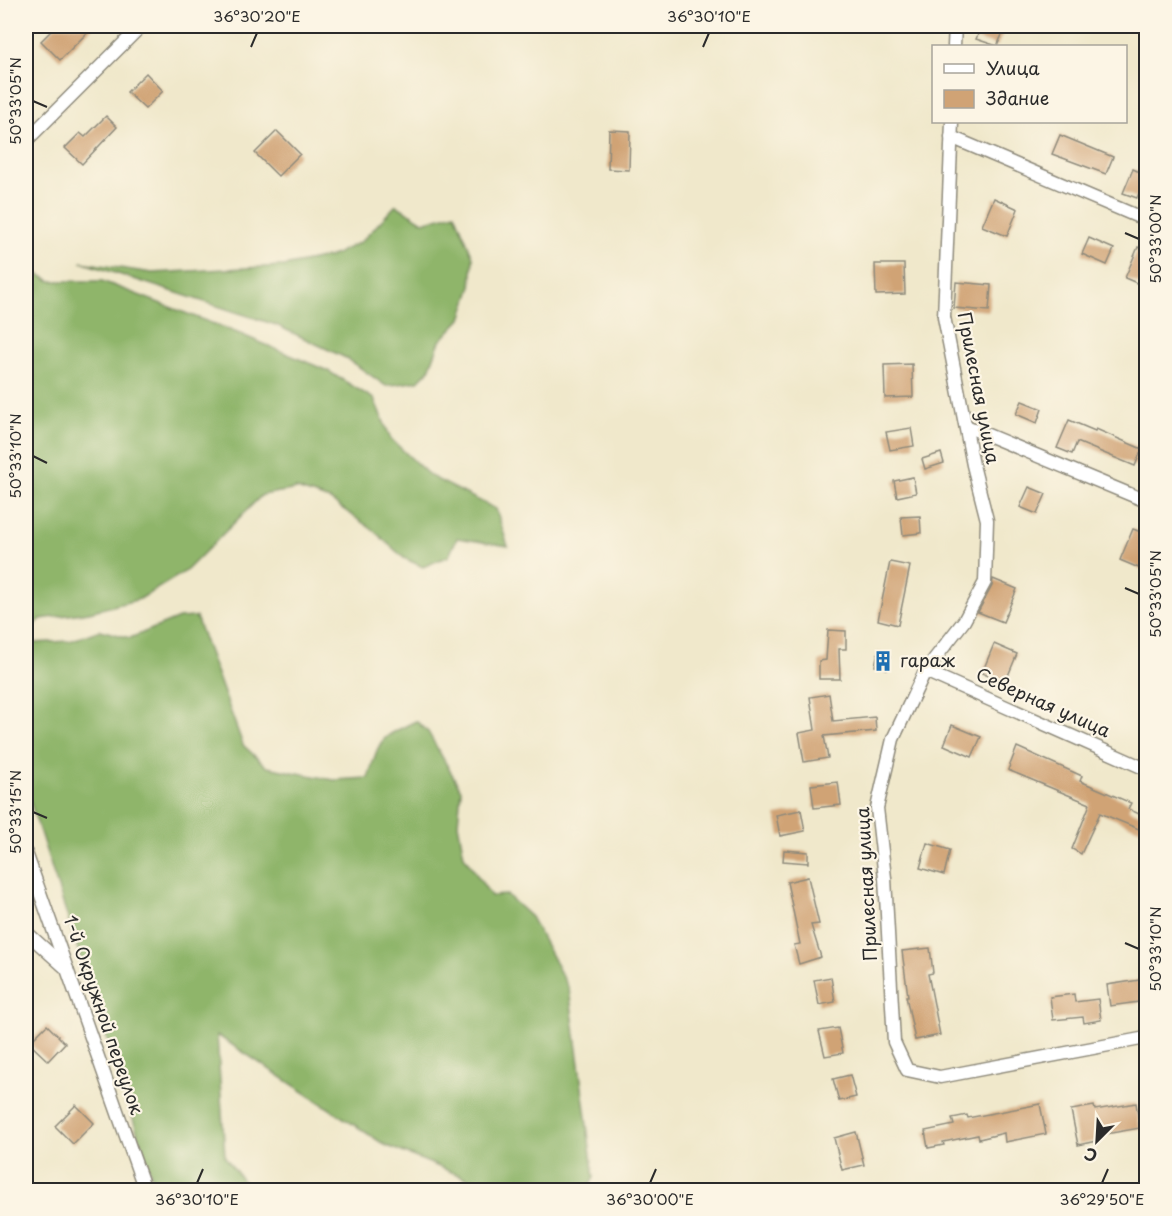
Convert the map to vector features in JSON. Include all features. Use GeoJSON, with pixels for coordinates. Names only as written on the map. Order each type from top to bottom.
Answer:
{"type":"FeatureCollection","features":[{"type":"Feature","properties":{"kind":"street"},"geometry":{"type":"LineString","coordinates":[[26,141],[141,26]]}},
{"type":"Feature","properties":{"kind":"street"},"geometry":{"type":"LineString","coordinates":[[954,45],[955,26]]}},
{"type":"Feature","properties":{"kind":"street","name":"Прилесная улица"},"geometry":{"type":"LineString","coordinates":[[951,123],[945,317],[987,520],[985,582],[964,621],[925,671],[893,739],[877,808],[885,878],[894,1042],[908,1070],[940,1077],[1146,1038]]}},
{"type":"Feature","properties":{"kind":"street"},"geometry":{"type":"LineString","coordinates":[[951,137],[1146,220]]}},
{"type":"Feature","properties":{"kind":"street"},"geometry":{"type":"LineString","coordinates":[[966,426],[1146,501]]}},
{"type":"Feature","properties":{"kind":"street","name":"Северная улица"},"geometry":{"type":"LineString","coordinates":[[925,671],[1146,769]]}},
{"type":"Feature","properties":{"kind":"street","name":"1-й Окружной переулок"},"geometry":{"type":"LineString","coordinates":[[26,853],[145,1191]]}},
{"type":"Feature","properties":{"kind":"street"},"geometry":{"type":"LineString","coordinates":[[26,932],[69,971]]}},
{"type":"Feature","properties":{"kind":"green space"},"geometry":{"type":"Polygon","coordinates":[[[396,205],[423,222],[455,213],[473,257],[471,289],[461,319],[440,341],[429,370],[418,381],[386,386],[346,358],[276,325],[81,262],[152,273],[284,266],[332,256],[362,241],[396,205]]]}},
{"type":"Feature","properties":{"kind":"green space"},"geometry":{"type":"Polygon","coordinates":[[[26,268],[51,281],[102,281],[240,334],[328,371],[374,399],[391,439],[430,476],[496,509],[508,546],[457,538],[449,556],[423,567],[404,558],[373,530],[330,500],[297,489],[262,495],[186,571],[140,599],[89,612],[41,619],[26,633],[26,268]]]}},
{"type":"Feature","properties":{"kind":"green space"},"geometry":{"type":"Polygon","coordinates":[[[196,617],[243,745],[267,767],[334,780],[368,778],[378,747],[393,732],[416,721],[428,732],[461,790],[458,824],[464,856],[491,896],[507,895],[531,917],[569,989],[594,1178],[585,1190],[496,1190],[385,1145],[217,1035],[225,1157],[250,1190],[156,1190],[26,789],[26,647],[33,643],[70,641],[100,630],[130,638],[179,618],[196,617]]]}},
{"type":"Feature","properties":{"kind":"building"},"geometry":{"type":"Polygon","coordinates":[[[56,26],[94,26],[60,60],[41,41],[56,26]]]}},
{"type":"Feature","properties":{"kind":"building"},"geometry":{"type":"Polygon","coordinates":[[[982,26],[1006,26],[997,45],[976,39],[982,26]]]}},
{"type":"Feature","properties":{"kind":"building"},"geometry":{"type":"Polygon","coordinates":[[[146,73],[163,91],[145,109],[127,92],[146,73]]]}},
{"type":"Feature","properties":{"kind":"building"},"geometry":{"type":"Polygon","coordinates":[[[106,116],[117,127],[82,164],[65,148],[80,133],[85,137],[106,116]]]}},
{"type":"Feature","properties":{"kind":"building"},"geometry":{"type":"Polygon","coordinates":[[[609,130],[630,131],[629,170],[608,169],[609,130]]]}},
{"type":"Feature","properties":{"kind":"building"},"geometry":{"type":"Polygon","coordinates":[[[277,131],[300,154],[278,176],[255,153],[277,131]]]}},
{"type":"Feature","properties":{"kind":"building"},"geometry":{"type":"Polygon","coordinates":[[[1060,135],[1113,157],[1106,174],[1052,154],[1060,135]]]}},
{"type":"Feature","properties":{"kind":"building"},"geometry":{"type":"Polygon","coordinates":[[[1133,169],[1146,175],[1137,198],[1123,193],[1133,169]]]}},
{"type":"Feature","properties":{"kind":"building"},"geometry":{"type":"Polygon","coordinates":[[[994,198],[1018,209],[1007,236],[982,226],[994,198]]]}},
{"type":"Feature","properties":{"kind":"building"},"geometry":{"type":"Polygon","coordinates":[[[1089,238],[1114,249],[1107,265],[1082,254],[1089,238]]]}},
{"type":"Feature","properties":{"kind":"building"},"geometry":{"type":"Polygon","coordinates":[[[1138,247],[1146,251],[1146,287],[1125,278],[1138,247]]]}},
{"type":"Feature","properties":{"kind":"building"},"geometry":{"type":"Polygon","coordinates":[[[875,264],[904,264],[905,294],[876,295],[875,264]]]}},
{"type":"Feature","properties":{"kind":"building"},"geometry":{"type":"Polygon","coordinates":[[[956,282],[991,285],[989,311],[954,308],[956,282]]]}},
{"type":"Feature","properties":{"kind":"building"},"geometry":{"type":"Polygon","coordinates":[[[912,364],[913,397],[885,398],[884,365],[912,364]]]}},
{"type":"Feature","properties":{"kind":"building"},"geometry":{"type":"Polygon","coordinates":[[[1022,401],[1042,409],[1037,423],[1016,414],[1022,401]]]}},
{"type":"Feature","properties":{"kind":"building"},"geometry":{"type":"Polygon","coordinates":[[[1069,420],[1142,449],[1135,466],[1077,442],[1072,454],[1057,448],[1069,420]]]}},
{"type":"Feature","properties":{"kind":"building"},"geometry":{"type":"Polygon","coordinates":[[[911,428],[914,446],[890,450],[886,432],[911,428]]]}},
{"type":"Feature","properties":{"kind":"building"},"geometry":{"type":"Polygon","coordinates":[[[941,453],[944,463],[925,469],[922,459],[941,453]]]}},
{"type":"Feature","properties":{"kind":"building"},"geometry":{"type":"Polygon","coordinates":[[[913,477],[916,493],[897,497],[894,481],[913,477]]]}},
{"type":"Feature","properties":{"kind":"building"},"geometry":{"type":"Polygon","coordinates":[[[1029,487],[1046,494],[1037,514],[1020,507],[1029,487]]]}},
{"type":"Feature","properties":{"kind":"building"},"geometry":{"type":"Polygon","coordinates":[[[920,516],[921,533],[903,535],[901,517],[920,516]]]}},
{"type":"Feature","properties":{"kind":"building"},"geometry":{"type":"Polygon","coordinates":[[[1133,529],[1146,534],[1146,571],[1120,560],[1133,529]]]}},
{"type":"Feature","properties":{"kind":"building"},"geometry":{"type":"Polygon","coordinates":[[[890,562],[910,566],[898,625],[878,620],[890,562]]]}},
{"type":"Feature","properties":{"kind":"building"},"geometry":{"type":"Polygon","coordinates":[[[993,579],[1017,589],[1003,622],[978,612],[992,586],[993,579]]]}},
{"type":"Feature","properties":{"kind":"building"},"geometry":{"type":"Polygon","coordinates":[[[828,630],[846,631],[846,649],[839,649],[840,679],[819,679],[819,661],[826,660],[828,630]]]}},
{"type":"Feature","properties":{"kind":"building"},"geometry":{"type":"Polygon","coordinates":[[[994,644],[1017,654],[1005,683],[982,673],[994,644]]]}},
{"type":"Feature","properties":{"kind":"building","name":"гараж"},"geometry":{"type":"Polygon","coordinates":[[[878,652],[890,656],[887,669],[875,666],[878,652]]]}},
{"type":"Feature","properties":{"kind":"building"},"geometry":{"type":"Polygon","coordinates":[[[829,694],[833,721],[875,717],[876,731],[824,736],[828,758],[804,762],[799,733],[815,730],[810,697],[829,694]]]}},
{"type":"Feature","properties":{"kind":"building"},"geometry":{"type":"Polygon","coordinates":[[[952,725],[981,737],[972,757],[944,745],[952,725]]]}},
{"type":"Feature","properties":{"kind":"building"},"geometry":{"type":"Polygon","coordinates":[[[1017,747],[1082,776],[1080,781],[1131,803],[1128,809],[1146,817],[1146,832],[1100,813],[1081,854],[1072,849],[1090,804],[1008,770],[1017,747]]]}},
{"type":"Feature","properties":{"kind":"building"},"geometry":{"type":"Polygon","coordinates":[[[838,782],[841,805],[814,808],[811,785],[838,782]]]}},
{"type":"Feature","properties":{"kind":"building"},"geometry":{"type":"Polygon","coordinates":[[[801,810],[805,831],[780,836],[776,815],[801,810]]]}},
{"type":"Feature","properties":{"kind":"building"},"geometry":{"type":"Polygon","coordinates":[[[927,843],[950,850],[944,875],[920,868],[927,843]]]}},
{"type":"Feature","properties":{"kind":"building"},"geometry":{"type":"Polygon","coordinates":[[[784,850],[808,852],[808,863],[783,861],[784,850]]]}},
{"type":"Feature","properties":{"kind":"building"},"geometry":{"type":"Polygon","coordinates":[[[808,877],[819,924],[811,925],[821,957],[799,964],[794,945],[800,944],[787,882],[808,877]]]}},
{"type":"Feature","properties":{"kind":"building"},"geometry":{"type":"Polygon","coordinates":[[[930,948],[933,973],[928,974],[940,1035],[915,1040],[906,996],[908,996],[902,951],[930,948]]]}},
{"type":"Feature","properties":{"kind":"building"},"geometry":{"type":"Polygon","coordinates":[[[831,977],[835,1002],[819,1005],[814,980],[831,977]]]}},
{"type":"Feature","properties":{"kind":"building"},"geometry":{"type":"Polygon","coordinates":[[[1146,979],[1146,1001],[1110,1006],[1107,985],[1146,979]]]}},
{"type":"Feature","properties":{"kind":"building"},"geometry":{"type":"Polygon","coordinates":[[[1074,994],[1075,1002],[1098,999],[1101,1020],[1084,1023],[1083,1017],[1053,1020],[1050,997],[1074,994]]]}},
{"type":"Feature","properties":{"kind":"building"},"geometry":{"type":"Polygon","coordinates":[[[47,1025],[65,1043],[48,1061],[29,1043],[47,1025]]]}},
{"type":"Feature","properties":{"kind":"building"},"geometry":{"type":"Polygon","coordinates":[[[838,1028],[843,1053],[825,1056],[819,1031],[838,1028]]]}},
{"type":"Feature","properties":{"kind":"building"},"geometry":{"type":"Polygon","coordinates":[[[850,1075],[856,1097],[839,1101],[833,1079],[850,1075]]]}},
{"type":"Feature","properties":{"kind":"building"},"geometry":{"type":"Polygon","coordinates":[[[1136,1103],[1140,1128],[1100,1135],[1101,1140],[1078,1145],[1071,1110],[1094,1106],[1095,1110],[1136,1103]]]}},
{"type":"Feature","properties":{"kind":"building"},"geometry":{"type":"Polygon","coordinates":[[[1040,1104],[1046,1134],[1005,1142],[1004,1133],[979,1139],[978,1135],[943,1142],[944,1145],[928,1148],[925,1131],[954,1125],[952,1118],[967,1115],[968,1118],[1040,1104]]]}},
{"type":"Feature","properties":{"kind":"building"},"geometry":{"type":"Polygon","coordinates":[[[76,1105],[94,1123],[73,1144],[55,1126],[76,1105]]]}},
{"type":"Feature","properties":{"kind":"building"},"geometry":{"type":"Polygon","coordinates":[[[856,1132],[864,1165],[842,1170],[834,1138],[856,1132]]]}},
{"type":"Feature","properties":{"kind":"place","name":"гараж"},"geometry":{"type":"Point","coordinates":[883,661]}}]}
